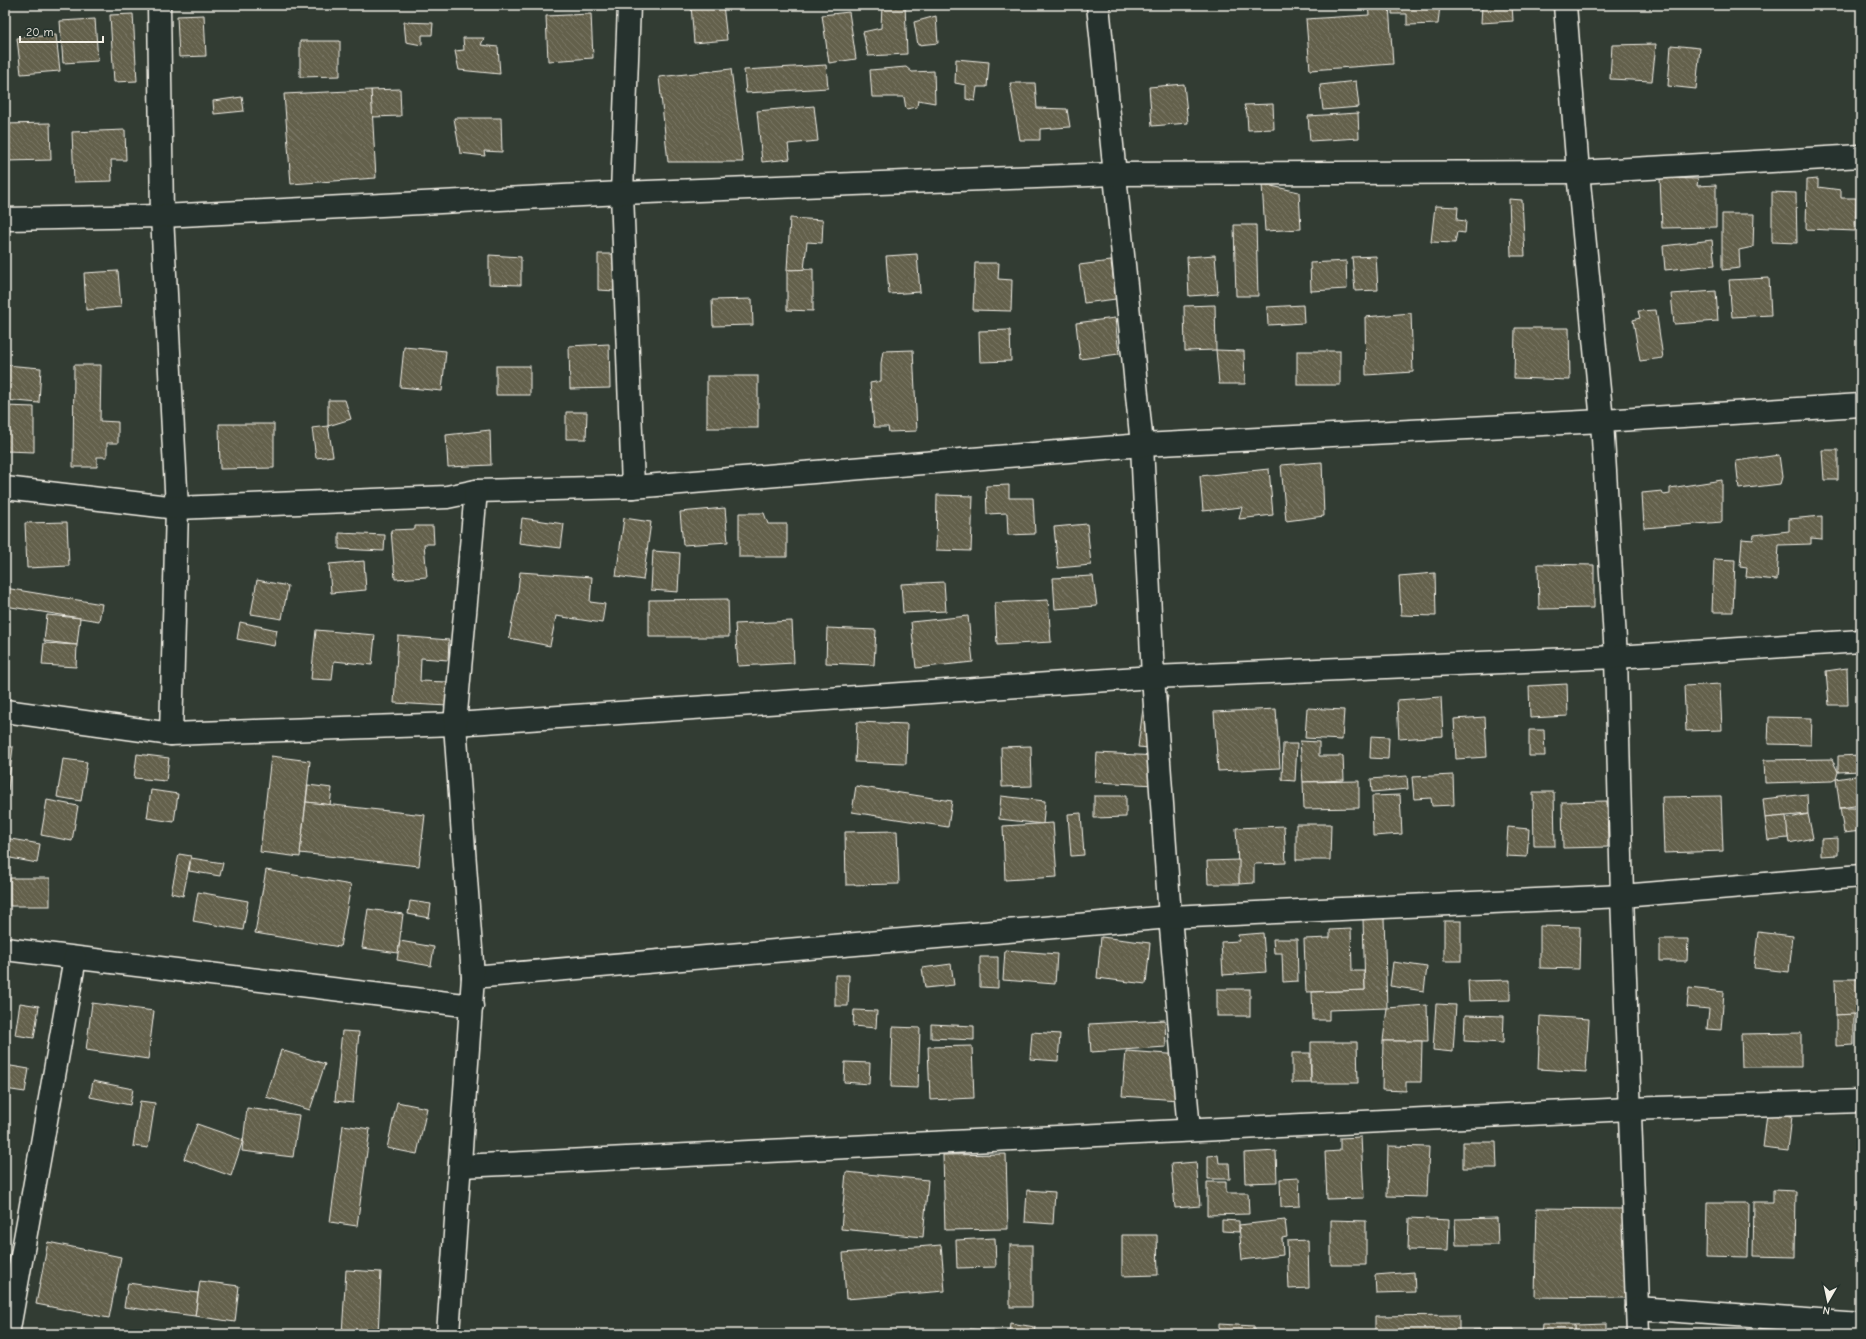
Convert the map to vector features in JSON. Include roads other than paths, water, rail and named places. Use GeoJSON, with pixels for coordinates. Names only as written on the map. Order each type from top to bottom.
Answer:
{"type":"FeatureCollection","features":[{"type":"Feature","properties":{"kind":"street"},"geometry":{"type":"LineString","coordinates":[[159,5],[162,216],[178,508],[171,734]]}},
{"type":"Feature","properties":{"kind":"street"},"geometry":{"type":"LineString","coordinates":[[629,5],[622,193],[633,487]]}},
{"type":"Feature","properties":{"kind":"street"},"geometry":{"type":"LineString","coordinates":[[1098,5],[1142,446],[1153,677],[1170,917],[1189,1130]]}},
{"type":"Feature","properties":{"kind":"street"},"geometry":{"type":"LineString","coordinates":[[1565,5],[1578,172],[1602,421],[1616,657],[1622,896],[1638,1334]]}},
{"type":"Feature","properties":{"kind":"street"},"geometry":{"type":"LineString","coordinates":[[5,219],[162,216],[622,193],[1114,174],[1578,172],[1861,156]]}},
{"type":"Feature","properties":{"kind":"street"},"geometry":{"type":"LineString","coordinates":[[5,488],[178,508],[447,497],[476,491],[633,487],[1142,446],[1602,421],[1861,405]]}},
{"type":"Feature","properties":{"kind":"street"},"geometry":{"type":"LineString","coordinates":[[448,1334],[461,1166],[473,977],[455,724],[476,491]]}},
{"type":"Feature","properties":{"kind":"street"},"geometry":{"type":"LineString","coordinates":[[5,711],[171,734],[455,724],[1153,677],[1616,657],[1861,641]]}},
{"type":"Feature","properties":{"kind":"street"},"geometry":{"type":"LineString","coordinates":[[473,977],[1170,917],[1622,896],[1861,876]]}},
{"type":"Feature","properties":{"kind":"street"},"geometry":{"type":"LineString","coordinates":[[5,949],[472,1006]]}},
{"type":"Feature","properties":{"kind":"street"},"geometry":{"type":"LineString","coordinates":[[8,1334],[75,958]]}},
{"type":"Feature","properties":{"kind":"street"},"geometry":{"type":"LineString","coordinates":[[461,1166],[1630,1109],[1861,1101]]}},
{"type":"Feature","properties":{"kind":"street"},"geometry":{"type":"LineString","coordinates":[[1637,1308],[1861,1324]]}}]}
